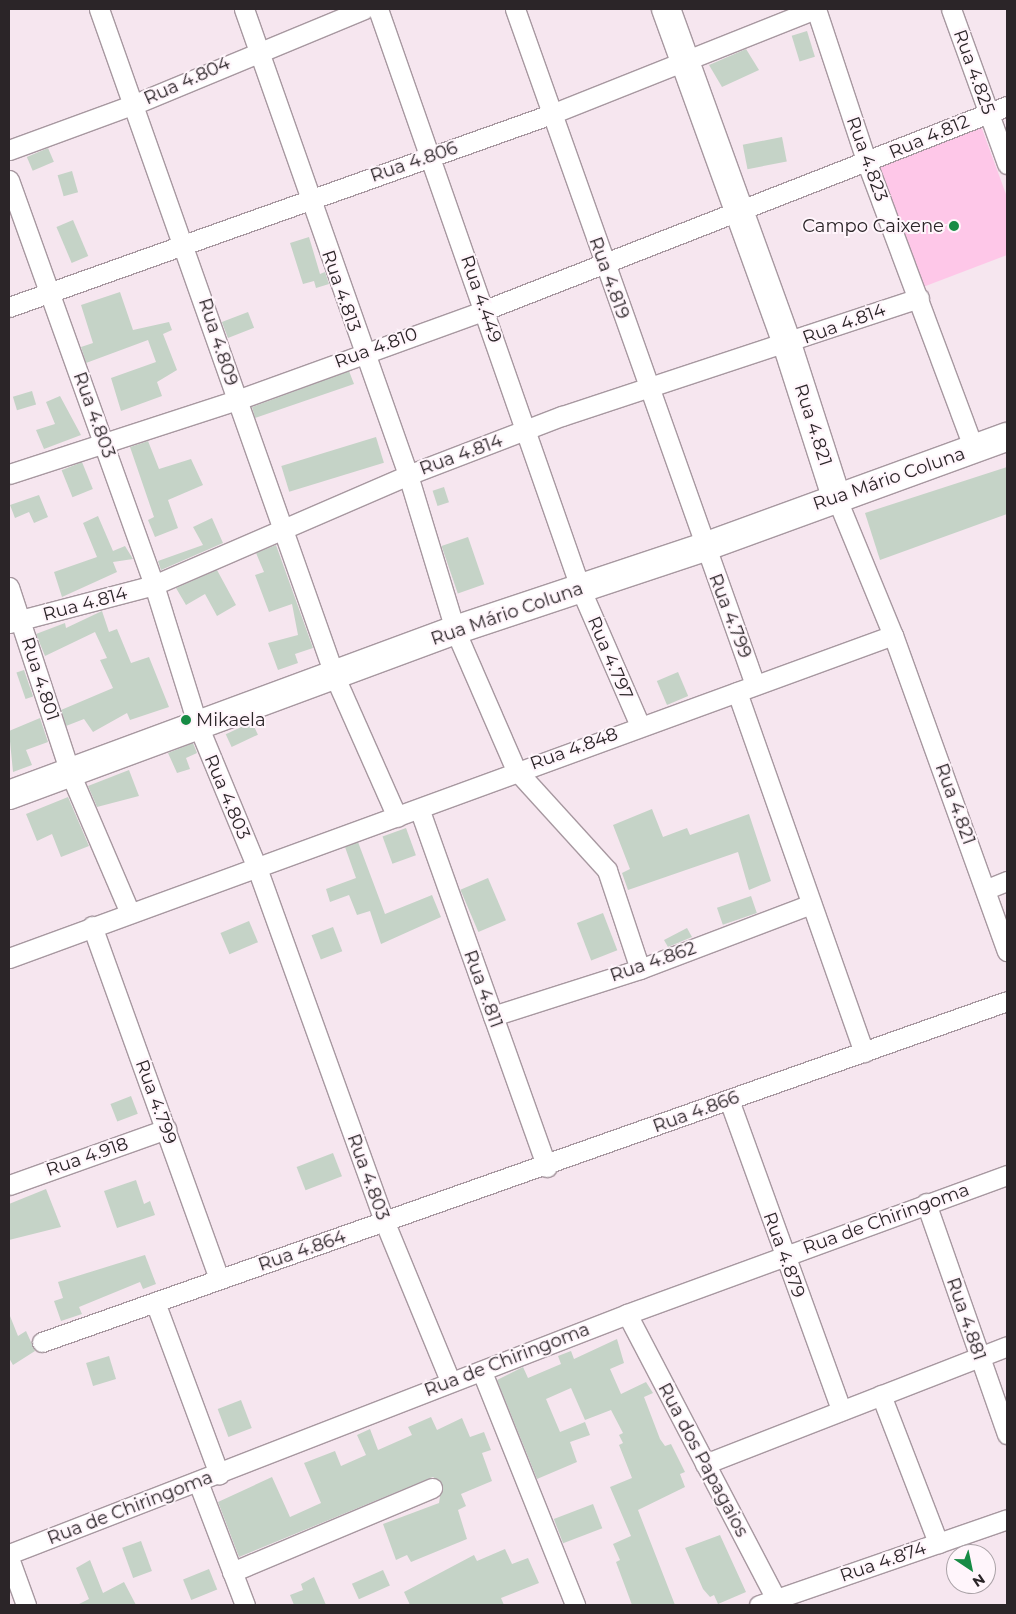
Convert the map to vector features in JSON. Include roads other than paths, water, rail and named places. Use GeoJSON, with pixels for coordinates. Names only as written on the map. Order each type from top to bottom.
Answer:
{"type":"FeatureCollection","features":[{"type":"Feature","properties":{"kind":"main road","name":"Rua 4.821"},"geometry":{"type":"LineString","coordinates":[[666,9],[787,344],[836,497]]}},
{"type":"Feature","properties":{"kind":"main road","name":"Rua Mário Coluna"},"geometry":{"type":"LineString","coordinates":[[9,795],[197,724],[335,677],[455,630],[581,590],[704,547],[836,497],[1007,437]]}},
{"type":"Feature","properties":{"kind":"street","name":"Rua 4.809"},"geometry":{"type":"LineString","coordinates":[[99,9],[186,245],[237,400],[286,531],[335,677],[397,817]]}},
{"type":"Feature","properties":{"kind":"street","name":"Rua 4.813"},"geometry":{"type":"LineString","coordinates":[[244,9],[363,352],[408,475],[455,630],[516,770]]}},
{"type":"Feature","properties":{"kind":"street","name":"Rua 4.804"},"geometry":{"type":"LineString","coordinates":[[9,150],[135,104],[259,50],[364,9]]}},
{"type":"Feature","properties":{"kind":"street","name":"Rua 4.449"},"geometry":{"type":"LineString","coordinates":[[378,9],[486,310],[581,590]]}},
{"type":"Feature","properties":{"kind":"street","name":"Rua 4.819"},"geometry":{"type":"LineString","coordinates":[[515,9],[554,113],[602,263],[649,387],[704,547]]}},
{"type":"Feature","properties":{"kind":"street","name":"Rua 4.806"},"geometry":{"type":"LineString","coordinates":[[9,307],[186,245],[310,198],[554,113],[816,9]]}},
{"type":"Feature","properties":{"kind":"street","name":"Rua 4.823"},"geometry":{"type":"LineString","coordinates":[[816,9],[867,163],[974,449]]}},
{"type":"Feature","properties":{"kind":"street","name":"Rua 4.825"},"geometry":{"type":"LineString","coordinates":[[952,9],[1007,164]]}},
{"type":"Feature","properties":{"kind":"street","name":"Rua 4.812"},"geometry":{"type":"LineString","coordinates":[[740,213],[1007,106]]}},
{"type":"Feature","properties":{"kind":"street","name":"Rua 4.803"},"geometry":{"type":"LineString","coordinates":[[9,180],[154,585],[197,724],[257,868],[384,1223],[450,1381]]}},
{"type":"Feature","properties":{"kind":"street","name":"Rua 4.810"},"geometry":{"type":"LineString","coordinates":[[9,474],[237,400],[363,352],[486,310],[602,263],[740,213]]}},
{"type":"Feature","properties":{"kind":"street","name":"Rua 4.814"},"geometry":{"type":"LineString","coordinates":[[15,622],[154,585],[286,531],[408,475],[649,387],[787,344],[919,298]]}},
{"type":"Feature","properties":{"kind":"street","name":"Rua 4.821"},"geometry":{"type":"LineString","coordinates":[[836,497],[893,634],[987,889],[1007,952]]}},
{"type":"Feature","properties":{"kind":"street","name":"Rua 4.799"},"geometry":{"type":"LineString","coordinates":[[704,547],[739,631],[755,686]]}},
{"type":"Feature","properties":{"kind":"street","name":"Rua 4.801"},"geometry":{"type":"LineString","coordinates":[[9,587],[15,622],[70,773],[130,914]]}},
{"type":"Feature","properties":{"kind":"street","name":"Rua 4.797"},"geometry":{"type":"LineString","coordinates":[[581,590],[640,726]]}},
{"type":"Feature","properties":{"kind":"street","name":"Rua 4.848"},"geometry":{"type":"LineString","coordinates":[[9,958],[92,926],[397,817],[420,811],[516,770],[755,686],[893,634]]}},
{"type":"Feature","properties":{"kind":"street"},"geometry":{"type":"LineString","coordinates":[[737,692],[864,1052]]}},
{"type":"Feature","properties":{"kind":"street"},"geometry":{"type":"LineString","coordinates":[[516,770],[601,859],[640,969]]}},
{"type":"Feature","properties":{"kind":"street","name":"Rua 4.811"},"geometry":{"type":"LineString","coordinates":[[420,811],[547,1167]]}},
{"type":"Feature","properties":{"kind":"street"},"geometry":{"type":"LineString","coordinates":[[987,889],[1007,881]]}},
{"type":"Feature","properties":{"kind":"street","name":"Rua 4.862"},"geometry":{"type":"LineString","coordinates":[[492,1016],[640,969],[811,904]]}},
{"type":"Feature","properties":{"kind":"street","name":"Rua 4.799"},"geometry":{"type":"LineString","coordinates":[[92,926],[219,1279]]}},
{"type":"Feature","properties":{"kind":"street","name":"Rua 4.866"},"geometry":{"type":"LineString","coordinates":[[384,1223],[547,1167],[1007,1001]]}},
{"type":"Feature","properties":{"kind":"street","name":"Rua 4.879"},"geometry":{"type":"LineString","coordinates":[[729,1100],[784,1258],[841,1410]]}},
{"type":"Feature","properties":{"kind":"street","name":"Rua 4.918"},"geometry":{"type":"LineString","coordinates":[[9,1185],[166,1129]]}},
{"type":"Feature","properties":{"kind":"street","name":"Rua de Chiringoma"},"geometry":{"type":"LineString","coordinates":[[9,1554],[219,1474],[450,1381],[482,1372],[627,1314],[784,1258],[926,1203],[1007,1175]]}},
{"type":"Feature","properties":{"kind":"street","name":"Rua 4.881"},"geometry":{"type":"LineString","coordinates":[[926,1203],[1007,1434]]}},
{"type":"Feature","properties":{"kind":"street","name":"Rua 4.864"},"geometry":{"type":"LineString","coordinates":[[42,1342],[384,1223]]}},
{"type":"Feature","properties":{"kind":"street"},"geometry":{"type":"LineString","coordinates":[[155,1302],[219,1474]]}},
{"type":"Feature","properties":{"kind":"street","name":"Rua dos Papagaios"},"geometry":{"type":"LineString","coordinates":[[627,1314],[705,1464],[771,1603]]}},
{"type":"Feature","properties":{"kind":"street"},"geometry":{"type":"LineString","coordinates":[[705,1464],[1007,1346]]}},
{"type":"Feature","properties":{"kind":"street"},"geometry":{"type":"LineString","coordinates":[[482,1372],[575,1605]]}},
{"type":"Feature","properties":{"kind":"street"},"geometry":{"type":"LineString","coordinates":[[881,1395],[938,1543]]}},
{"type":"Feature","properties":{"kind":"street"},"geometry":{"type":"LineString","coordinates":[[198,1482],[245,1605]]}},
{"type":"Feature","properties":{"kind":"street"},"geometry":{"type":"LineString","coordinates":[[232,1572],[432,1488]]}},
{"type":"Feature","properties":{"kind":"street","name":"Rua 4.874"},"geometry":{"type":"LineString","coordinates":[[771,1603],[1007,1519]]}},
{"type":"Feature","properties":{"kind":"street"},"geometry":{"type":"LineString","coordinates":[[9,1558],[26,1605]]}},
{"type":"Feature","properties":{"kind":"place","name":"Campo Caixene"},"geometry":{"type":"Point","coordinates":[954,226]}},
{"type":"Feature","properties":{"kind":"place","name":"Mikaela"},"geometry":{"type":"Point","coordinates":[186,720]}}]}
